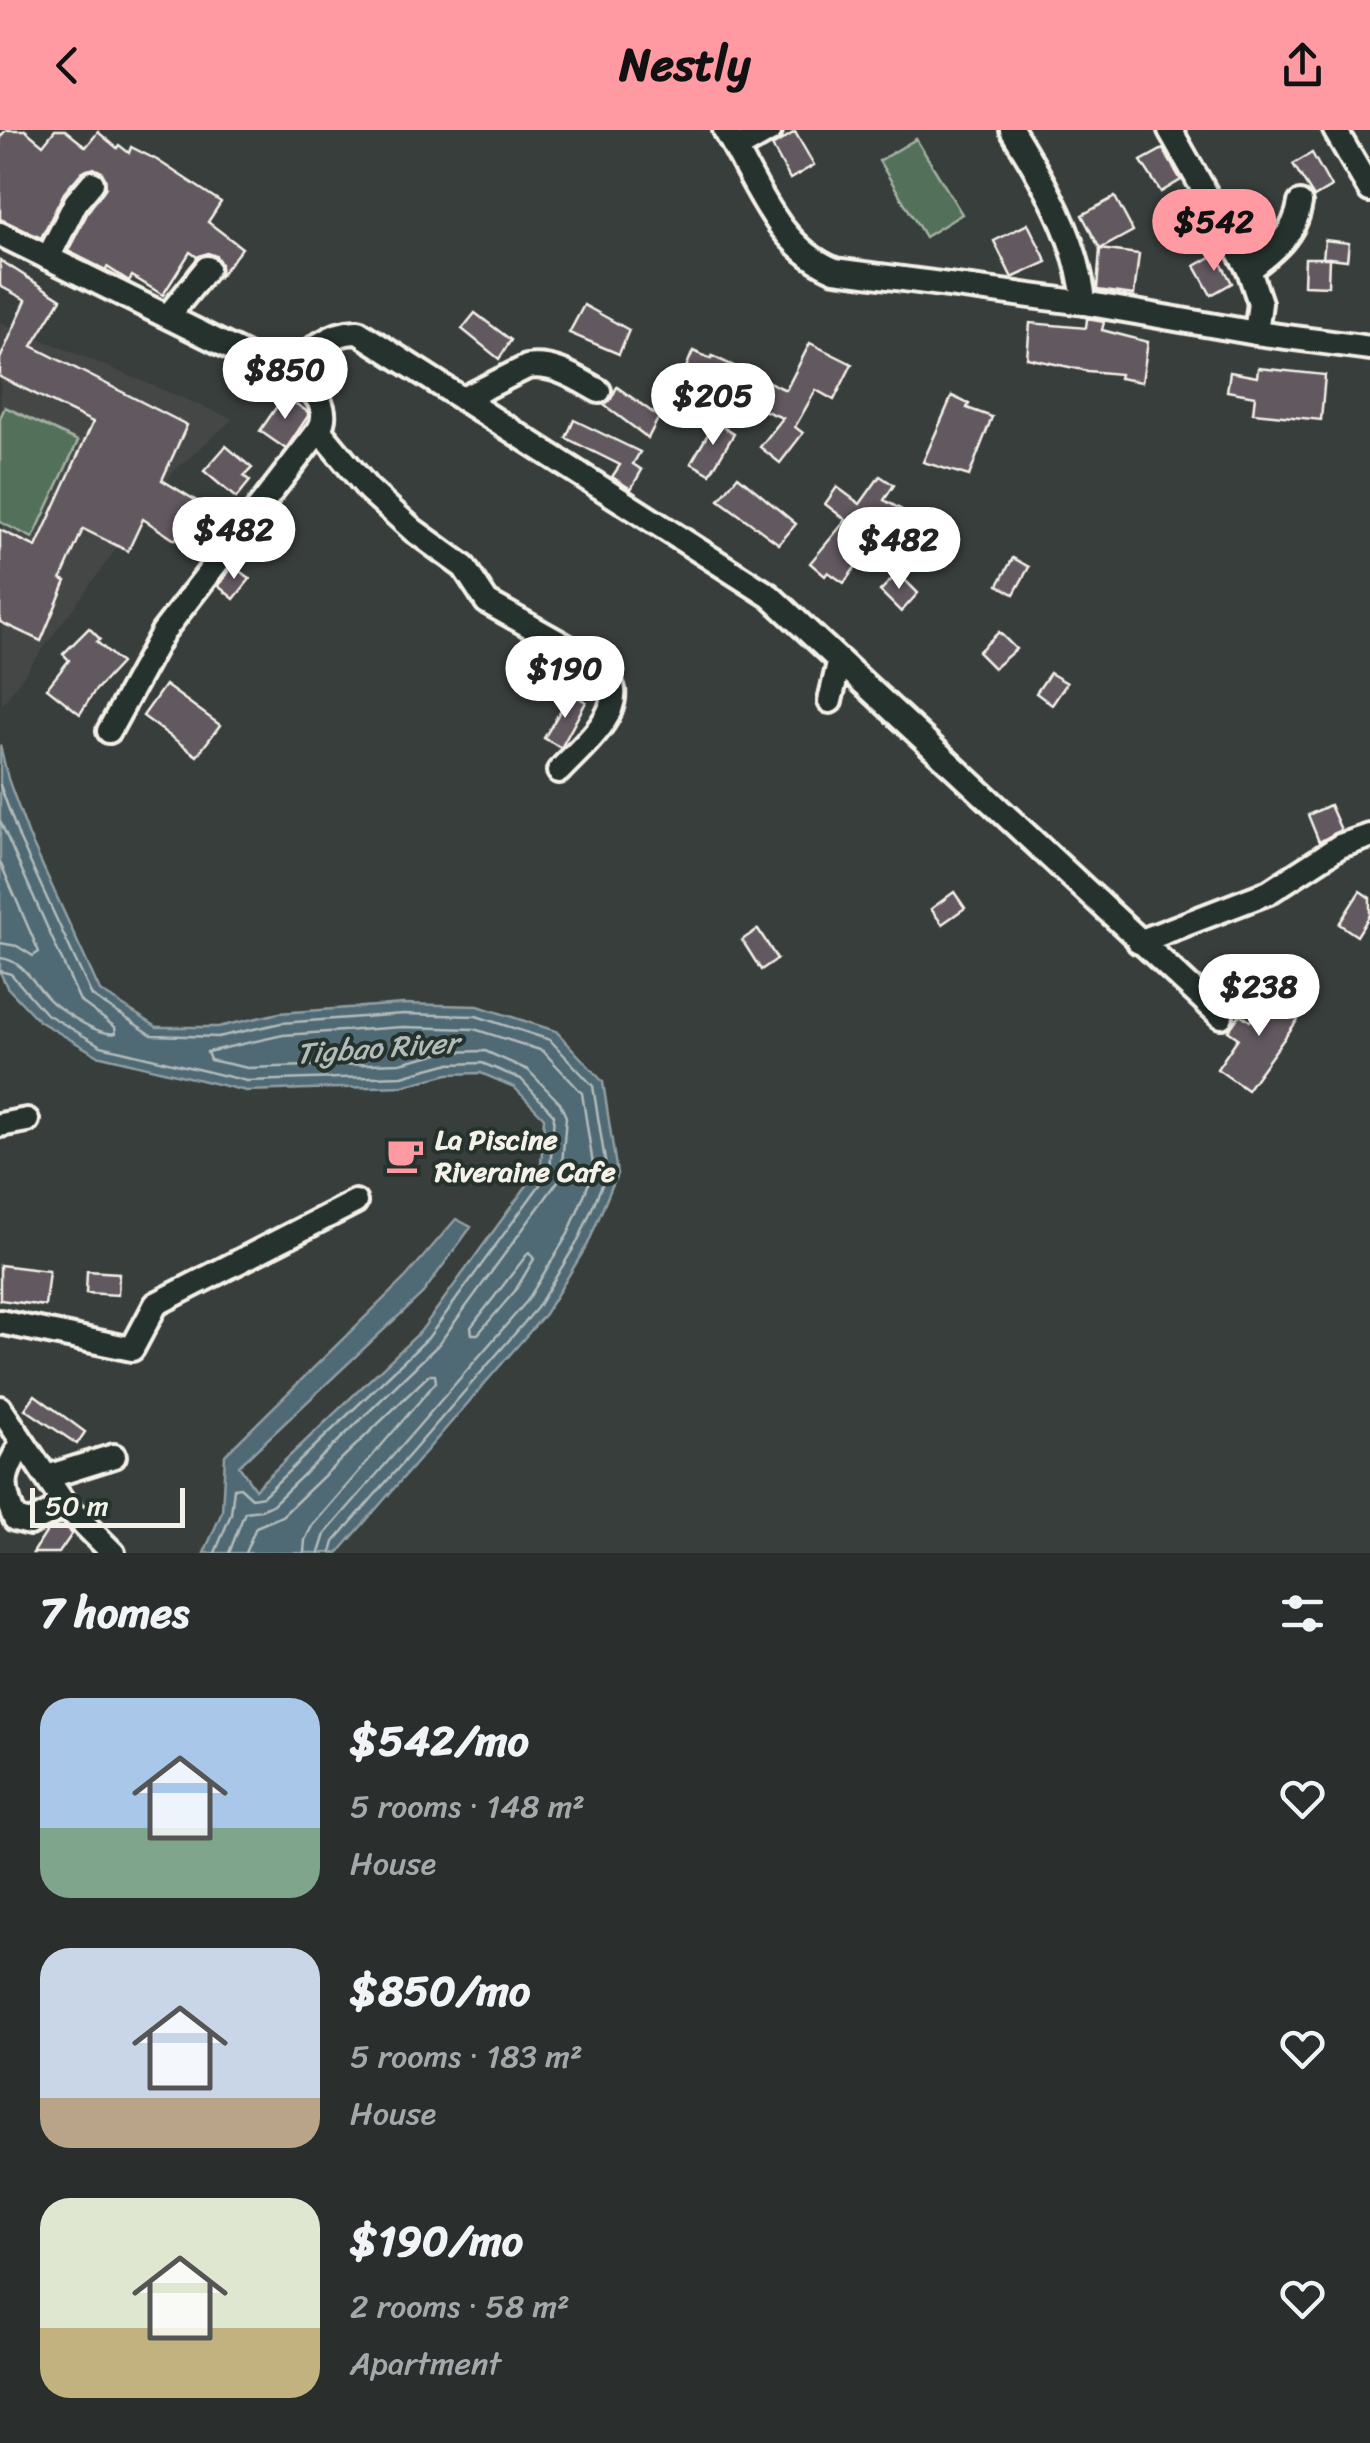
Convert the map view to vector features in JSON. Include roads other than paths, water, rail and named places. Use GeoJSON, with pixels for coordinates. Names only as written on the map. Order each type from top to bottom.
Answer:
{"type":"FeatureCollection","features":[{"type":"Feature","properties":{"kind":"street"},"geometry":{"type":"LineString","coordinates":[[770,130],[731,140],[786,236],[815,262],[835,270],[1084,303],[1370,348]]}},
{"type":"Feature","properties":{"kind":"street"},"geometry":{"type":"LineString","coordinates":[[1012,130],[1063,222],[1084,303]]}},
{"type":"Feature","properties":{"kind":"street"},"geometry":{"type":"LineString","coordinates":[[1170,130],[1249,270],[1260,303],[1256,333]]}},
{"type":"Feature","properties":{"kind":"street"},"geometry":{"type":"LineString","coordinates":[[1335,130],[1370,190]]}},
{"type":"Feature","properties":{"kind":"street"},"geometry":{"type":"LineString","coordinates":[[48,258],[76,202],[92,183]]}},
{"type":"Feature","properties":{"kind":"street"},"geometry":{"type":"LineString","coordinates":[[1249,270],[1276,250],[1297,224],[1300,203]]}},
{"type":"Feature","properties":{"kind":"street"},"geometry":{"type":"LineString","coordinates":[[0,234],[306,385],[324,409],[318,430],[162,632],[109,732]]}},
{"type":"Feature","properties":{"kind":"street"},"geometry":{"type":"LineString","coordinates":[[168,316],[207,268]]}},
{"type":"Feature","properties":{"kind":"street"},"geometry":{"type":"LineString","coordinates":[[285,374],[312,349],[352,331],[770,596],[1221,1016]]}},
{"type":"Feature","properties":{"kind":"street"},"geometry":{"type":"LineString","coordinates":[[463,399],[527,366],[537,365],[563,371],[598,391]]}},
{"type":"Feature","properties":{"kind":"street"},"geometry":{"type":"LineString","coordinates":[[318,430],[368,489],[413,530],[464,567],[488,602],[594,662],[606,675],[614,694],[609,712],[559,771]]}},
{"type":"Feature","properties":{"kind":"street"},"geometry":{"type":"LineString","coordinates":[[830,701],[839,664]]}},
{"type":"Feature","properties":{"kind":"street"},"geometry":{"type":"LineString","coordinates":[[1139,942],[1269,892],[1340,846],[1370,836]]}},
{"type":"Feature","properties":{"kind":"street"},"geometry":{"type":"LineString","coordinates":[[0,1125],[26,1120]]}},
{"type":"Feature","properties":{"kind":"street"},"geometry":{"type":"LineString","coordinates":[[0,1322],[132,1349],[156,1304],[355,1202]]}},
{"type":"Feature","properties":{"kind":"street"},"geometry":{"type":"LineString","coordinates":[[0,1408],[64,1505],[113,1553]]}},
{"type":"Feature","properties":{"kind":"street"},"geometry":{"type":"LineString","coordinates":[[22,1442],[2,1480],[2,1511],[20,1522],[30,1523],[64,1505]]}},
{"type":"Feature","properties":{"kind":"street"},"geometry":{"type":"LineString","coordinates":[[47,1477],[114,1456]]}},
{"type":"Feature","properties":{"kind":"water","name":"Tigbao River"},"geometry":{"type":"Polygon","coordinates":[[[0,745],[29,836],[100,991],[157,1027],[218,1027],[279,1013],[403,1004],[478,1006],[556,1031],[603,1082],[617,1174],[588,1244],[545,1314],[338,1553],[204,1553],[222,1512],[225,1455],[405,1278],[456,1219],[471,1227],[423,1293],[239,1466],[255,1489],[420,1332],[541,1166],[544,1118],[514,1087],[481,1073],[448,1074],[403,1086],[246,1091],[97,1055],[39,1021],[7,987],[0,972],[0,745]]]}},
{"type":"Feature","properties":{"kind":"place","name":"La Piscine Riveraine Cafe"},"geometry":{"type":"Point","coordinates":[405,1155]}}]}
